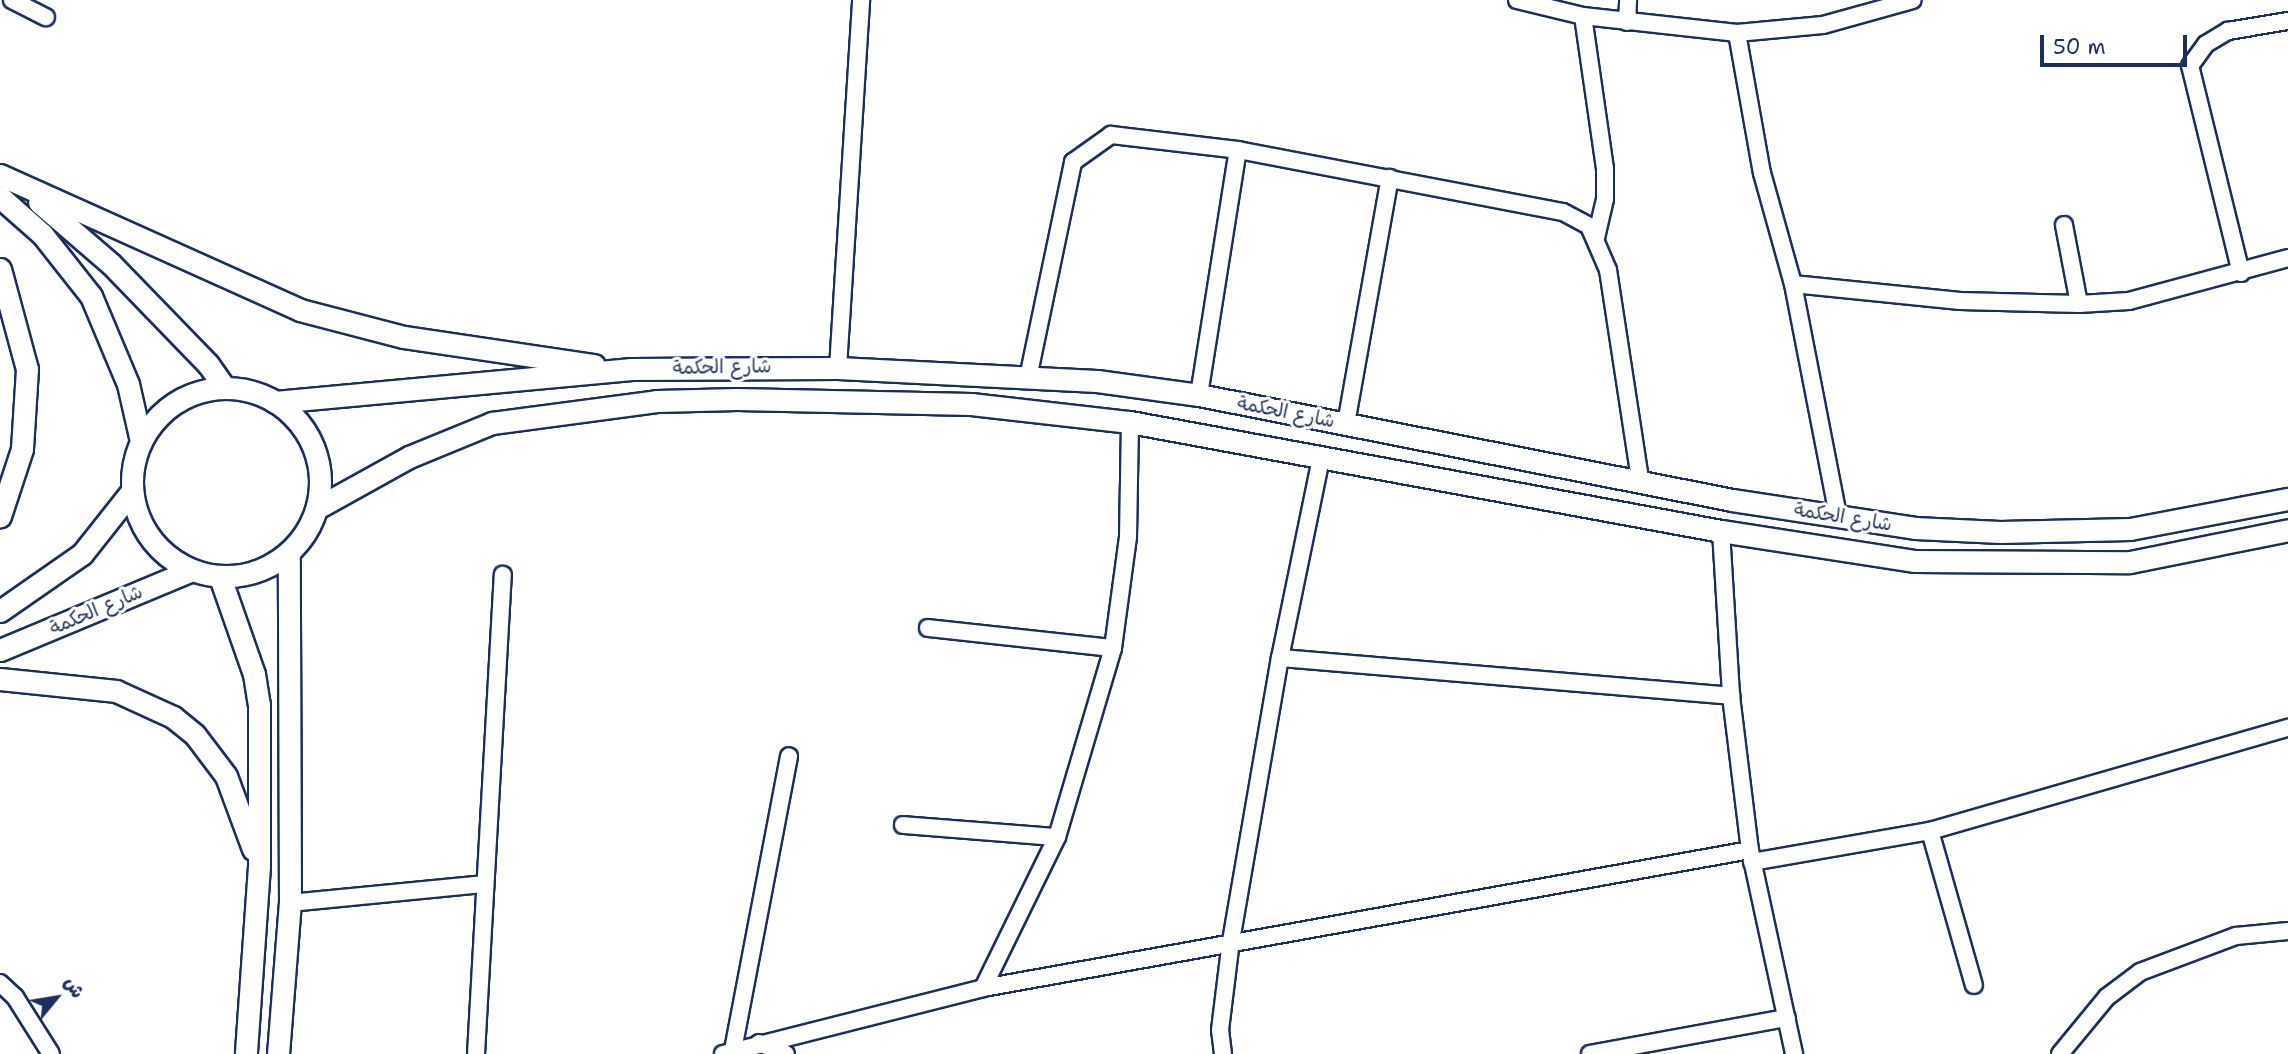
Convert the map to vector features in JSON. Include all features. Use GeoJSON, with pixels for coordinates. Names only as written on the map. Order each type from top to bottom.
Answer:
{"type":"FeatureCollection","features":[{"type":"Feature","properties":{"kind":"street"},"geometry":{"type":"LineString","coordinates":[[12,0],[46,17]]}},
{"type":"Feature","properties":{"kind":"street"},"geometry":{"type":"LineString","coordinates":[[838,368],[861,0]]}},
{"type":"Feature","properties":{"kind":"street"},"geometry":{"type":"LineString","coordinates":[[1517,0],[1583,16],[1737,33],[1824,25],[1913,0]]}},
{"type":"Feature","properties":{"kind":"street"},"geometry":{"type":"LineString","coordinates":[[1627,22],[1628,0]]}},
{"type":"Feature","properties":{"kind":"street"},"geometry":{"type":"LineString","coordinates":[[1583,16],[1605,169],[1605,199],[1596,237]]}},
{"type":"Feature","properties":{"kind":"street"},"geometry":{"type":"LineString","coordinates":[[2241,273],[2190,66],[2206,44],[2228,32],[2288,21]]}},
{"type":"Feature","properties":{"kind":"street"},"geometry":{"type":"LineString","coordinates":[[1737,33],[1762,173],[1793,284],[1838,515]]}},
{"type":"Feature","properties":{"kind":"street"},"geometry":{"type":"LineString","coordinates":[[1028,378],[1073,162],[1111,135],[1238,150],[1563,212],[1583,221],[1596,237],[1608,270],[1640,480]]}},
{"type":"Feature","properties":{"kind":"street"},"geometry":{"type":"LineString","coordinates":[[1199,395],[1238,150]]}},
{"type":"Feature","properties":{"kind":"street"},"geometry":{"type":"LineString","coordinates":[[0,175],[300,310],[431,342],[631,369]]}},
{"type":"Feature","properties":{"kind":"street"},"geometry":{"type":"LineString","coordinates":[[0,175],[59,218],[111,264],[208,364],[225,388]]}},
{"type":"Feature","properties":{"kind":"street"},"geometry":{"type":"LineString","coordinates":[[1346,424],[1390,178]]}},
{"type":"Feature","properties":{"kind":"street"},"geometry":{"type":"LineString","coordinates":[[0,197],[51,245],[91,296],[128,384],[141,441],[132,491],[82,554],[0,611]]}},
{"type":"Feature","properties":{"kind":"street"},"geometry":{"type":"LineString","coordinates":[[2064,225],[2079,304]]}},
{"type":"Feature","properties":{"kind":"street"},"geometry":{"type":"LineString","coordinates":[[1793,284],[1960,301],[2079,304],[2129,301],[2241,273],[2288,258]]}},
{"type":"Feature","properties":{"kind":"street"},"geometry":{"type":"LineString","coordinates":[[0,268],[27,369],[22,449],[0,516]]}},
{"type":"Feature","properties":{"kind":"street","name":"شارع الحكمة"},"geometry":{"type":"LineString","coordinates":[[275,402],[631,369],[838,368],[1097,381],[1199,395],[1732,500],[1915,528],[2071,533],[2186,522],[2288,499]]}},
{"type":"Feature","properties":{"kind":"street"},"geometry":{"type":"LineString","coordinates":[[132,491],[151,539],[192,570],[220,577],[259,571],[289,553],[317,508],[320,473],[310,440],[275,402],[225,388],[176,403],[141,441]]}},
{"type":"Feature","properties":{"kind":"street","name":"شارع الحكمة"},"geometry":{"type":"LineString","coordinates":[[317,508],[451,437],[492,422],[657,401],[830,400],[971,404],[1130,422],[1721,531],[1914,561],[2077,565],[2196,551],[2288,530]]}},
{"type":"Feature","properties":{"kind":"street"},"geometry":{"type":"LineString","coordinates":[[984,988],[1057,837],[1113,648],[1128,537],[1130,422]]}},
{"type":"Feature","properties":{"kind":"street"},"geometry":{"type":"LineString","coordinates":[[1223,1054],[1220,1030],[1231,941],[1280,659],[1321,459]]}},
{"type":"Feature","properties":{"kind":"street"},"geometry":{"type":"LineString","coordinates":[[1721,531],[1731,696],[1751,856],[1794,1054]]}},
{"type":"Feature","properties":{"kind":"street"},"geometry":{"type":"LineString","coordinates":[[278,1054],[290,903],[289,553]]}},
{"type":"Feature","properties":{"kind":"street","name":"شارع الحكمة"},"geometry":{"type":"LineString","coordinates":[[0,650],[192,570]]}},
{"type":"Feature","properties":{"kind":"street"},"geometry":{"type":"LineString","coordinates":[[476,1054],[503,575]]}},
{"type":"Feature","properties":{"kind":"street"},"geometry":{"type":"LineString","coordinates":[[220,577],[254,674],[259,705],[259,866],[246,1054]]}},
{"type":"Feature","properties":{"kind":"street"},"geometry":{"type":"LineString","coordinates":[[928,628],[1113,648]]}},
{"type":"Feature","properties":{"kind":"street"},"geometry":{"type":"LineString","coordinates":[[1280,659],[1731,696]]}},
{"type":"Feature","properties":{"kind":"street"},"geometry":{"type":"LineString","coordinates":[[0,679],[116,691],[173,717],[195,735],[226,776],[259,866]]}},
{"type":"Feature","properties":{"kind":"street"},"geometry":{"type":"LineString","coordinates":[[789,756],[728,1052],[984,988],[1231,941],[1751,856],[1930,831],[2288,728]]}},
{"type":"Feature","properties":{"kind":"street"},"geometry":{"type":"LineString","coordinates":[[903,825],[1057,837]]}},
{"type":"Feature","properties":{"kind":"street"},"geometry":{"type":"LineString","coordinates":[[1930,831],[1973,985]]}},
{"type":"Feature","properties":{"kind":"street"},"geometry":{"type":"LineString","coordinates":[[290,903],[485,884]]}},
{"type":"Feature","properties":{"kind":"street"},"geometry":{"type":"LineString","coordinates":[[2060,1054],[2107,997],[2140,972],[2236,936],[2288,931]]}},
{"type":"Feature","properties":{"kind":"street"},"geometry":{"type":"LineString","coordinates":[[0,983],[15,997],[51,1054]]}},
{"type":"Feature","properties":{"kind":"street"},"geometry":{"type":"LineString","coordinates":[[1590,1054],[1787,1018]]}},
{"type":"Feature","properties":{"kind":"street"},"geometry":{"type":"LineString","coordinates":[[759,1043],[786,1054]]}}]}
